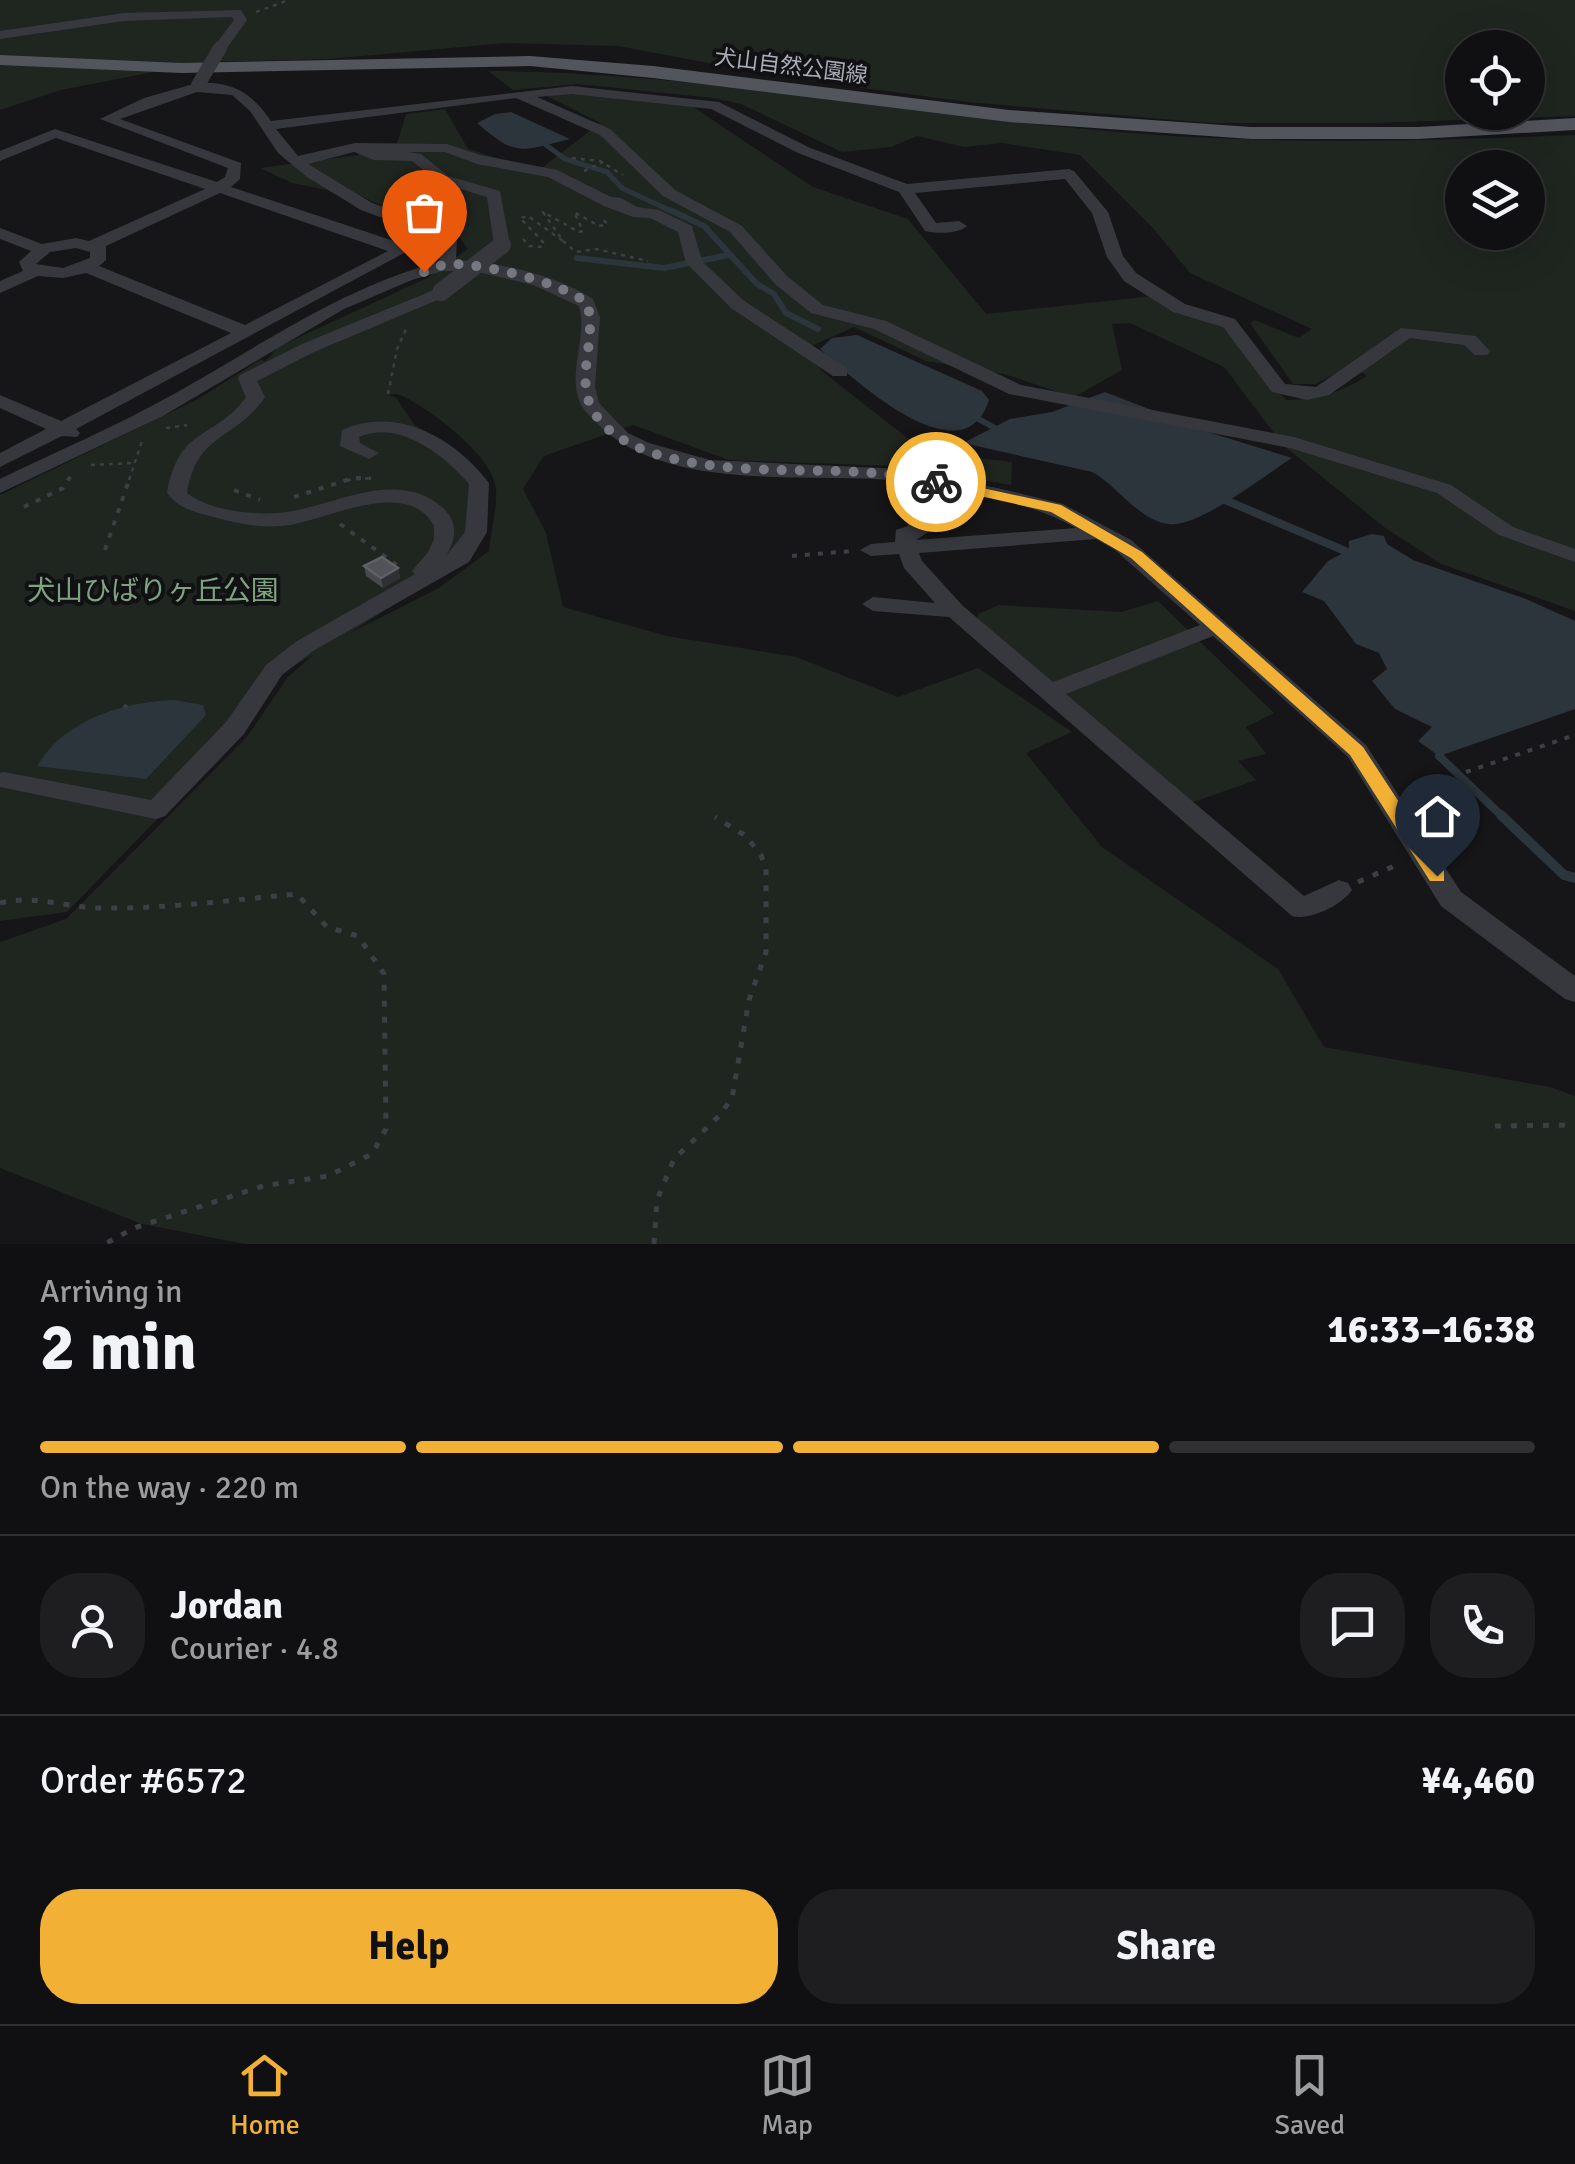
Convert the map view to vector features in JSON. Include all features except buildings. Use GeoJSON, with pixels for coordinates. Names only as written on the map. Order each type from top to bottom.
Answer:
{"type":"FeatureCollection","features":[{"type":"Feature","properties":{"kind":"main road","name":"犬山自然公園線"},"geometry":{"type":"LineString","coordinates":[[0,60],[181,68],[530,62],[653,72],[1009,116],[1251,133],[1418,133],[1575,124]]}},
{"type":"Feature","properties":{"kind":"street"},"geometry":{"type":"LineString","coordinates":[[0,35],[169,13],[223,12],[241,16],[198,85]]}},
{"type":"Feature","properties":{"kind":"street"},"geometry":{"type":"LineString","coordinates":[[36,272],[27,262],[42,249],[66,243],[93,246],[232,179],[236,166],[107,119],[198,85],[234,90],[249,99],[278,146],[297,163],[381,213],[439,230],[450,240],[446,264]]}},
{"type":"Feature","properties":{"kind":"street"},"geometry":{"type":"LineString","coordinates":[[266,126],[572,90],[714,105],[803,150],[905,189],[1069,174],[1100,212],[1115,256],[1130,276],[1180,308],[1229,323],[1278,388],[1292,393],[1322,391],[1407,332],[1470,340],[1482,351]]}},
{"type":"Feature","properties":{"kind":"street"},"geometry":{"type":"LineString","coordinates":[[518,94],[606,132],[668,193],[736,229],[782,280],[816,309],[880,325],[1016,390],[1248,434],[1360,462],[1444,489],[1506,531],[1575,556]]}},
{"type":"Feature","properties":{"kind":"street"},"geometry":{"type":"LineString","coordinates":[[0,152],[55,134],[397,248],[398,252],[0,461]]}},
{"type":"Feature","properties":{"kind":"street"},"geometry":{"type":"LineString","coordinates":[[297,163],[311,156],[355,147],[447,148],[477,159],[552,173],[610,203],[632,212],[653,213],[686,229],[694,263],[737,304],[840,372]]}},
{"type":"Feature","properties":{"kind":"street"},"geometry":{"type":"LineString","coordinates":[[355,147],[374,155],[416,157],[443,179],[494,194],[502,245],[439,293],[308,348],[248,380],[256,397],[250,408],[192,446],[177,493],[188,504],[244,519],[280,520],[348,500],[384,497],[410,501],[436,513],[446,526],[445,545],[422,577]]}},
{"type":"Feature","properties":{"kind":"street"},"geometry":{"type":"LineString","coordinates":[[905,189],[932,228],[959,226]]}},
{"type":"Feature","properties":{"kind":"street"},"geometry":{"type":"LineString","coordinates":[[0,234],[42,249]]}},
{"type":"Feature","properties":{"kind":"street"},"geometry":{"type":"LineString","coordinates":[[0,288],[36,272],[61,274],[86,267],[100,254],[93,246]]}},
{"type":"Feature","properties":{"kind":"street"},"geometry":{"type":"LineString","coordinates":[[0,487],[138,420],[228,371],[275,339],[404,278],[446,264],[550,283],[587,303],[591,317],[586,386],[590,404],[621,437],[642,447],[709,466],[902,475],[1056,508],[1136,555],[1357,751],[1451,899],[1575,992]]}},
{"type":"Feature","properties":{"kind":"street"},"geometry":{"type":"LineString","coordinates":[[86,267],[246,332]]}},
{"type":"Feature","properties":{"kind":"street"},"geometry":{"type":"LineString","coordinates":[[0,402],[92,442]]}},
{"type":"Feature","properties":{"kind":"street"},"geometry":{"type":"LineString","coordinates":[[4,780],[156,810],[236,728],[274,670],[305,646],[461,557],[476,532],[480,484],[468,468],[401,426],[376,423],[349,434],[350,446],[370,462]]}},
{"type":"Feature","properties":{"kind":"street"},"geometry":{"type":"LineString","coordinates":[[910,505],[920,530],[903,534],[912,563],[955,610],[1302,910],[1339,890]]}},
{"type":"Feature","properties":{"kind":"street"},"geometry":{"type":"LineString","coordinates":[[872,550],[1102,532]]}},
{"type":"Feature","properties":{"kind":"street"},"geometry":{"type":"LineString","coordinates":[[873,604],[955,610]]}},
{"type":"Feature","properties":{"kind":"street"},"geometry":{"type":"LineString","coordinates":[[1052,691],[1216,627]]}},
{"type":"Feature","properties":{"kind":"path"},"geometry":{"type":"LineString","coordinates":[[241,16],[288,0]]}},
{"type":"Feature","properties":{"kind":"path"},"geometry":{"type":"LineString","coordinates":[[572,158],[603,162],[630,179]]}},
{"type":"Feature","properties":{"kind":"path"},"geometry":{"type":"LineString","coordinates":[[588,169],[603,162]]}},
{"type":"Feature","properties":{"kind":"path"},"geometry":{"type":"LineString","coordinates":[[563,240],[542,212],[549,212],[582,231],[574,212],[599,226],[607,224],[596,210],[610,203]]}},
{"type":"Feature","properties":{"kind":"path"},"geometry":{"type":"LineString","coordinates":[[497,217],[529,246],[542,247],[544,243],[520,218],[528,216],[576,252],[596,250],[648,261]]}},
{"type":"Feature","properties":{"kind":"path"},"geometry":{"type":"LineString","coordinates":[[388,394],[397,349],[410,317],[438,299],[439,293]]}},
{"type":"Feature","properties":{"kind":"path"},"geometry":{"type":"LineString","coordinates":[[105,550],[147,424],[138,420]]}},
{"type":"Feature","properties":{"kind":"path"},"geometry":{"type":"LineString","coordinates":[[292,498],[354,478],[381,478],[370,462]]}},
{"type":"Feature","properties":{"kind":"path"},"geometry":{"type":"LineString","coordinates":[[89,466],[134,463]]}},
{"type":"Feature","properties":{"kind":"path"},"geometry":{"type":"LineString","coordinates":[[24,508],[63,488],[74,466]]}},
{"type":"Feature","properties":{"kind":"path"},"geometry":{"type":"LineString","coordinates":[[234,490],[260,500],[276,501]]}},
{"type":"Feature","properties":{"kind":"path"},"geometry":{"type":"LineString","coordinates":[[320,510],[414,577],[422,577]]}},
{"type":"Feature","properties":{"kind":"path"},"geometry":{"type":"LineString","coordinates":[[792,556],[872,550]]}},
{"type":"Feature","properties":{"kind":"path"},"geometry":{"type":"LineString","coordinates":[[1466,772],[1575,735]]}},
{"type":"Feature","properties":{"kind":"path"},"geometry":{"type":"LineString","coordinates":[[654,1244],[657,1200],[674,1159],[720,1115],[732,1098],[749,1000],[766,952],[766,869],[761,855],[746,836],[715,817]]}},
{"type":"Feature","properties":{"kind":"path"},"geometry":{"type":"LineString","coordinates":[[1339,890],[1422,854]]}},
{"type":"Feature","properties":{"kind":"path"},"geometry":{"type":"LineString","coordinates":[[0,902],[16,897],[94,908],[173,906],[297,894],[327,927],[358,936],[384,974],[386,1129],[372,1154],[328,1176],[263,1186],[134,1228],[105,1244]]}},
{"type":"Feature","properties":{"kind":"path"},"geometry":{"type":"LineString","coordinates":[[1494,1126],[1575,1125]]}},
{"type":"Feature","properties":{"kind":"green space"},"geometry":{"type":"Polygon","coordinates":[[[0,0],[1575,0],[1575,116],[1545,117],[1545,30],[1445,30],[1445,120],[1209,123],[968,102],[782,77],[618,46],[505,43],[329,59],[205,62],[61,90],[0,110],[0,0]]]}},
{"type":"Feature","properties":{"kind":"green space","name":"犬山ひばりヶ丘公園"},"geometry":{"type":"Polygon","coordinates":[[[488,71],[643,78],[1029,123],[1223,139],[1340,141],[1575,135],[1575,611],[1441,564],[1384,527],[1284,446],[1224,367],[1130,323],[1112,324],[1122,370],[1074,397],[1004,374],[926,361],[854,327],[807,348],[822,371],[925,452],[1012,462],[1011,485],[895,466],[729,460],[633,425],[544,456],[523,489],[546,533],[563,607],[667,636],[796,657],[898,697],[978,668],[1072,732],[1026,753],[1102,847],[1278,969],[1324,1047],[1550,1087],[1575,1096],[1575,1244],[245,1244],[142,1224],[0,1168],[0,942],[66,919],[246,738],[288,677],[313,655],[284,671],[242,732],[67,912],[0,921],[0,495],[198,399],[260,360],[266,361],[278,347],[427,278],[468,249],[453,229],[401,214],[363,197],[292,183],[260,168],[395,150],[406,114],[445,109],[468,149],[538,171],[600,123],[545,95],[574,93],[689,104],[813,187],[908,219],[986,314],[1154,296],[1221,325],[1286,400],[1328,394],[1367,376],[1352,365],[1315,384],[1293,384],[1250,323],[1255,320],[1299,338],[1312,329],[1190,273],[1151,226],[1080,155],[1002,143],[964,147],[917,136],[891,147],[842,152],[741,104],[578,84],[513,90],[488,71]],[[397,394],[388,395],[396,398],[414,424],[474,467],[485,532],[413,592],[350,633],[439,588],[489,551],[496,497],[492,476],[456,433],[397,394]]]}},
{"type":"Feature","properties":{"kind":"green space"},"geometry":{"type":"Polygon","coordinates":[[[1158,601],[1274,713],[1246,727],[1266,754],[1238,761],[1256,780],[1188,804],[977,620],[978,614],[999,605],[1121,612],[1158,601]]]}},
{"type":"Feature","properties":{"kind":"shaded area"},"geometry":{"type":"Polygon","coordinates":[[[511,112],[570,139],[520,149],[502,142],[477,123],[495,114],[511,112]]]}},
{"type":"Feature","properties":{"kind":"shaded area"},"geometry":{"type":"Polygon","coordinates":[[[857,335],[982,391],[989,400],[976,422],[956,430],[932,427],[906,415],[855,380],[820,349],[832,338],[857,335]]]}},
{"type":"Feature","properties":{"kind":"shaded area"},"geometry":{"type":"Polygon","coordinates":[[[1105,392],[1211,433],[1292,458],[1214,509],[1182,523],[1169,524],[1138,510],[1092,472],[963,443],[1010,419],[1052,412],[1105,392]]]}},
{"type":"Feature","properties":{"kind":"shaded area"},"geometry":{"type":"Polygon","coordinates":[[[1372,534],[1384,536],[1387,544],[1413,560],[1526,599],[1575,621],[1575,709],[1439,756],[1418,741],[1432,727],[1395,709],[1372,681],[1387,669],[1379,653],[1356,644],[1324,601],[1302,592],[1328,561],[1349,550],[1349,541],[1372,534]]]}},
{"type":"Feature","properties":{"kind":"shaded area"},"geometry":{"type":"Polygon","coordinates":[[[174,700],[203,705],[206,715],[146,779],[37,766],[63,736],[97,716],[135,705],[174,700]]]}},
{"type":"Feature","properties":{"kind":"waterway"},"geometry":{"type":"LineString","coordinates":[[546,145],[565,159],[607,172],[622,188],[675,213]]}},
{"type":"Feature","properties":{"kind":"waterway"},"geometry":{"type":"LineString","coordinates":[[670,210],[704,226],[757,284],[774,294],[786,313],[818,329]]}},
{"type":"Feature","properties":{"kind":"waterway"},"geometry":{"type":"LineString","coordinates":[[577,258],[664,268],[729,255]]}},
{"type":"Feature","properties":{"kind":"waterway"},"geometry":{"type":"LineString","coordinates":[[968,413],[1000,431]]}},
{"type":"Feature","properties":{"kind":"waterway"},"geometry":{"type":"LineString","coordinates":[[1218,497],[1357,556]]}},
{"type":"Feature","properties":{"kind":"waterway"},"geometry":{"type":"LineString","coordinates":[[1442,751],[1439,756],[1504,818]]}},
{"type":"Feature","properties":{"kind":"waterway"},"geometry":{"type":"LineString","coordinates":[[1501,815],[1564,875],[1575,878]]}},
{"type":"Feature","properties":{"kind":"way so far"},"geometry":{"type":"LineString","coordinates":[[424,272],[446,264],[510,275],[550,283],[587,303],[591,317],[586,386],[590,404],[621,437],[642,447],[709,466],[902,475],[936,482]]}},
{"type":"Feature","properties":{"kind":"route"},"geometry":{"type":"LineString","coordinates":[[936,482],[1056,508],[1124,545],[1357,751],[1437,876]]}}]}
